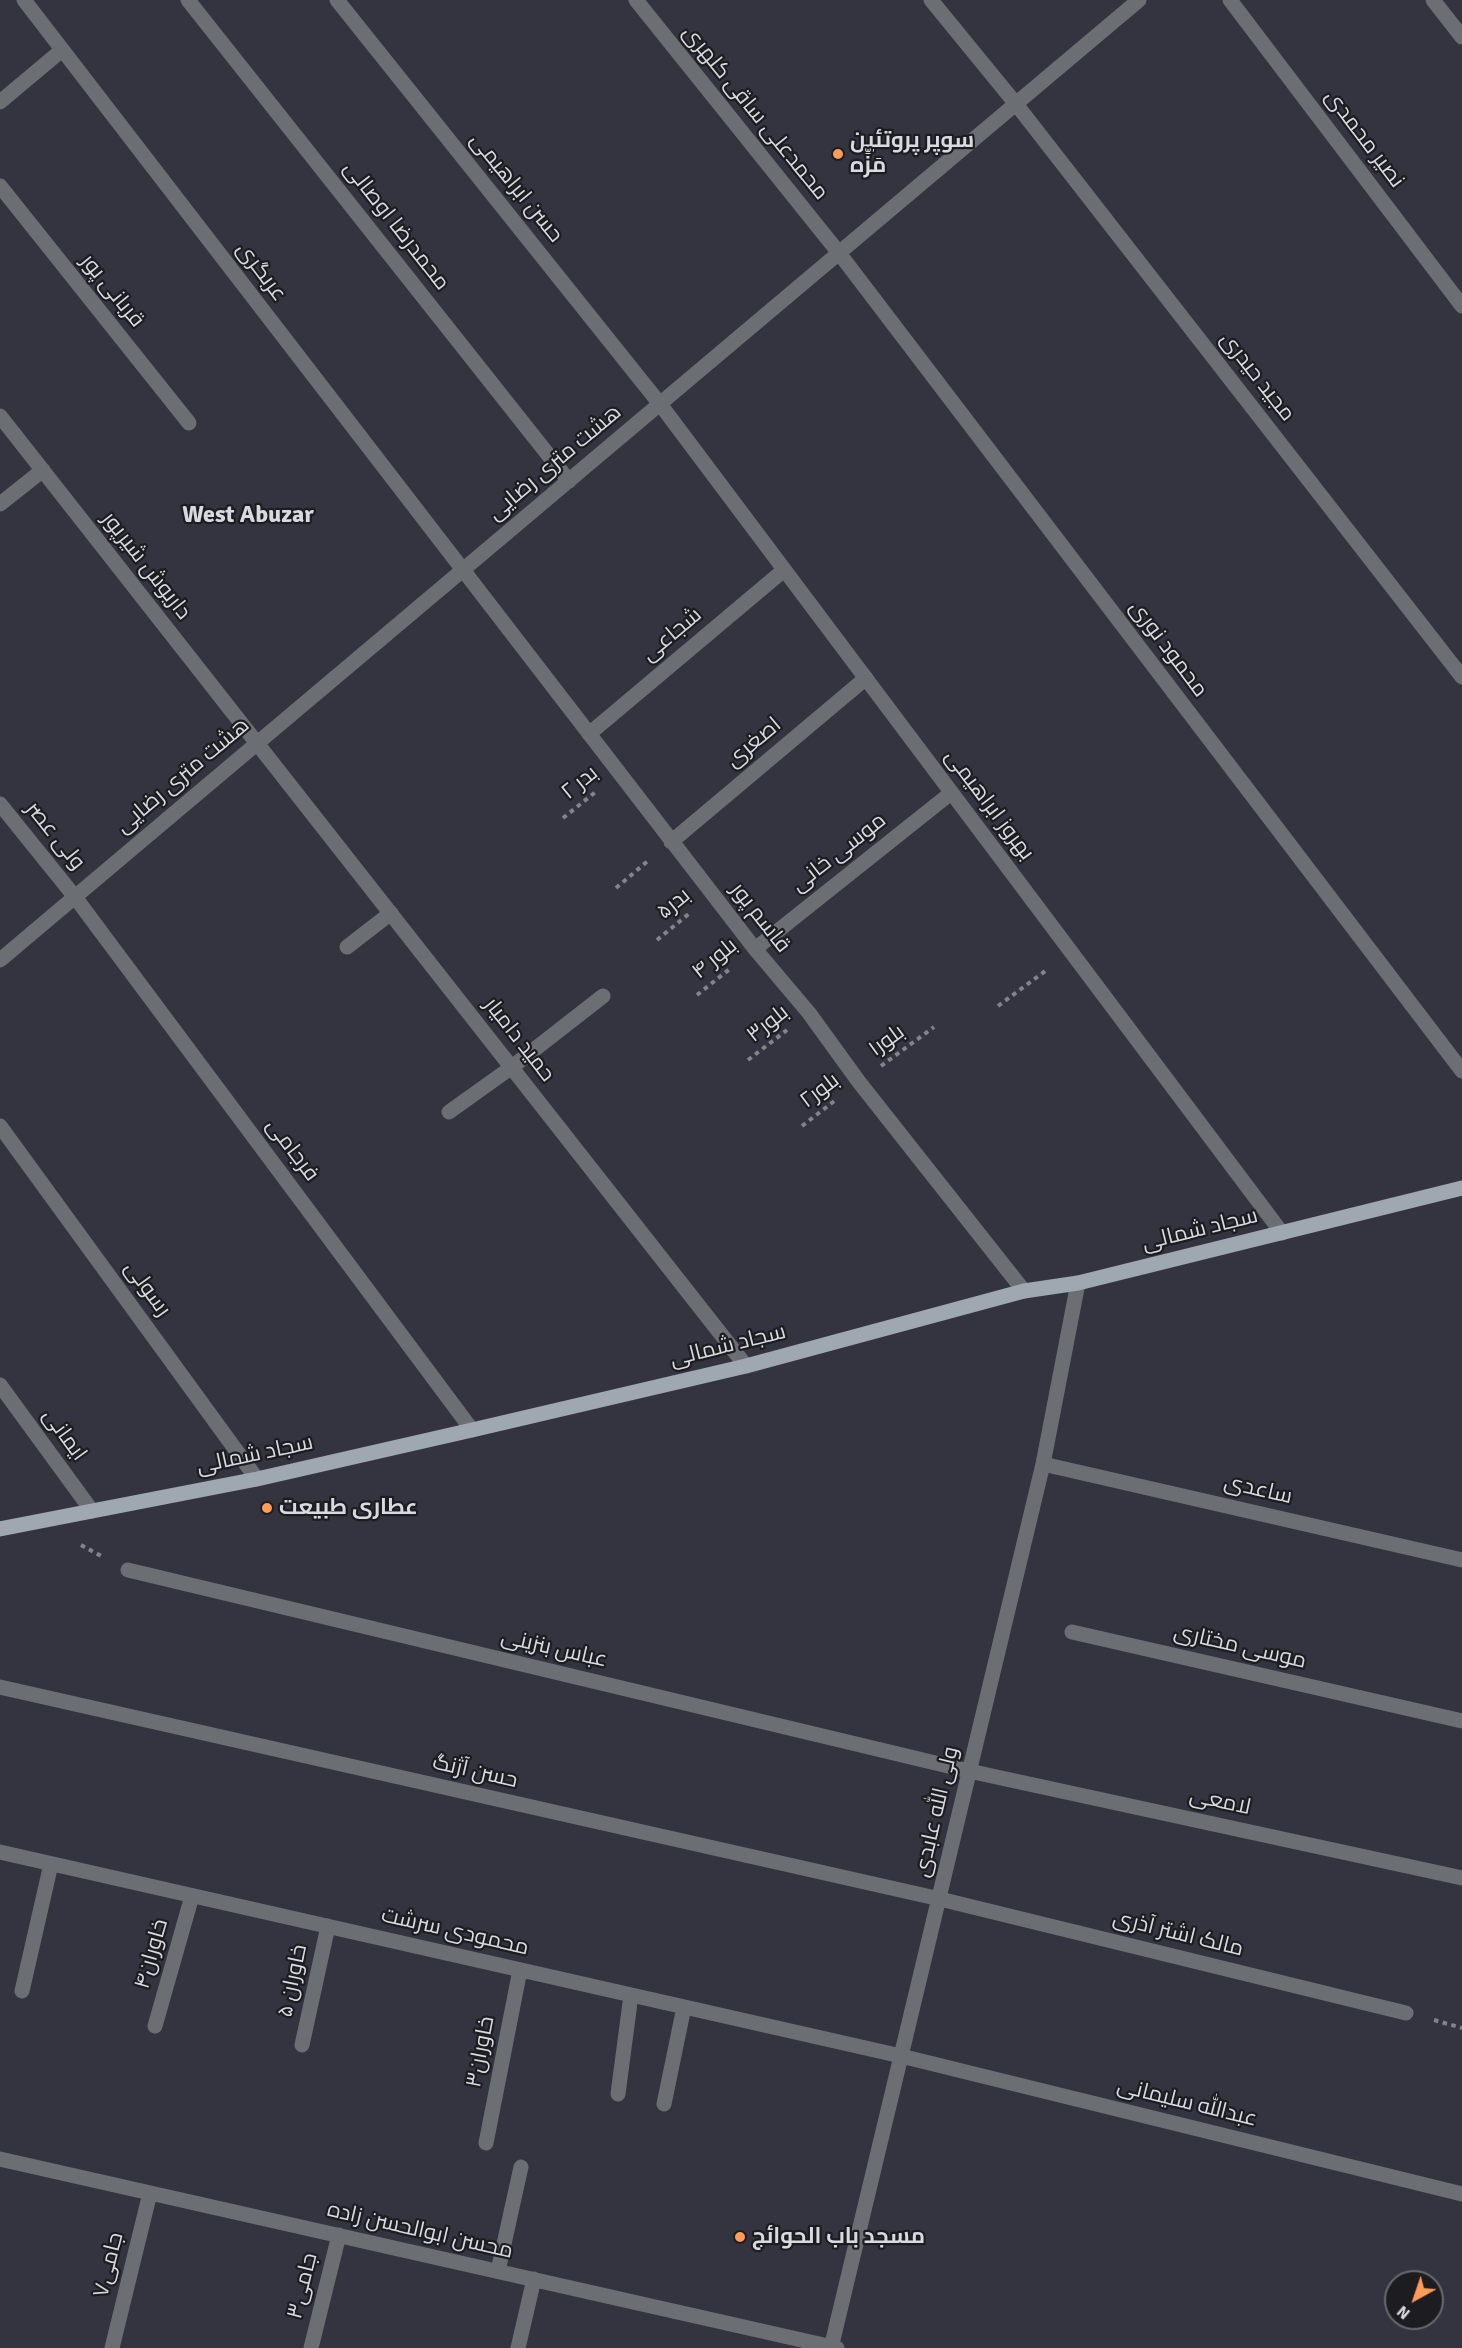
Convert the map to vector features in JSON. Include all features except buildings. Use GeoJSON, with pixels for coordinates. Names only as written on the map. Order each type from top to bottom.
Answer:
{"type":"FeatureCollection","features":[{"type":"Feature","properties":{"kind":"main road","name":"سجاد شمالی"},"geometry":{"type":"LineString","coordinates":[[0,1529],[257,1479],[472,1430],[746,1366],[1024,1291],[1078,1283],[1462,1188]]}},
{"type":"Feature","properties":{"kind":"street","name":"عربگری"},"geometry":{"type":"LineString","coordinates":[[24,0],[462,571]]}},
{"type":"Feature","properties":{"kind":"street","name":"محمدرضا اوصالی"},"geometry":{"type":"LineString","coordinates":[[188,0],[569,481]]}},
{"type":"Feature","properties":{"kind":"street","name":"حسن ابراهیمی"},"geometry":{"type":"LineString","coordinates":[[337,0],[660,404]]}},
{"type":"Feature","properties":{"kind":"street","name":"محمدعلی ساقی کلهری"},"geometry":{"type":"LineString","coordinates":[[636,0],[838,253]]}},
{"type":"Feature","properties":{"kind":"street","name":"مجید حیدری"},"geometry":{"type":"LineString","coordinates":[[931,0],[1016,104],[1462,677]]}},
{"type":"Feature","properties":{"kind":"street","name":"هشت متری رضایی"},"geometry":{"type":"LineString","coordinates":[[0,960],[1138,0]]}},
{"type":"Feature","properties":{"kind":"street","name":"نصیر محمدی"},"geometry":{"type":"LineString","coordinates":[[1230,0],[1462,306]]}},
{"type":"Feature","properties":{"kind":"street"},"geometry":{"type":"LineString","coordinates":[[1433,0],[1462,37]]}},
{"type":"Feature","properties":{"kind":"street"},"geometry":{"type":"LineString","coordinates":[[0,102],[62,50]]}},
{"type":"Feature","properties":{"kind":"street","name":"قربانی پور"},"geometry":{"type":"LineString","coordinates":[[0,186],[189,423]]}},
{"type":"Feature","properties":{"kind":"street","name":"محمود نوری"},"geometry":{"type":"LineString","coordinates":[[838,253],[1462,1071]]}},
{"type":"Feature","properties":{"kind":"street","name":"بهروز ابراهیمی"},"geometry":{"type":"LineString","coordinates":[[660,404],[1282,1233]]}},
{"type":"Feature","properties":{"kind":"street","name":"داریوش شیرپور"},"geometry":{"type":"LineString","coordinates":[[0,416],[257,743]]}},
{"type":"Feature","properties":{"kind":"street"},"geometry":{"type":"LineString","coordinates":[[0,504],[43,470]]}},
{"type":"Feature","properties":{"kind":"street","name":"شجاعی"},"geometry":{"type":"LineString","coordinates":[[589,734],[784,570]]}},
{"type":"Feature","properties":{"kind":"street","name":"قاسم پور"},"geometry":{"type":"LineString","coordinates":[[462,571],[671,842],[808,1013],[859,1082],[1024,1291]]}},
{"type":"Feature","properties":{"kind":"street","name":"اصغری"},"geometry":{"type":"LineString","coordinates":[[671,842],[866,678]]}},
{"type":"Feature","properties":{"kind":"street","name":"حمید دامیار"},"geometry":{"type":"LineString","coordinates":[[257,743],[746,1366]]}},
{"type":"Feature","properties":{"kind":"street","name":"موسی خانی"},"geometry":{"type":"LineString","coordinates":[[755,949],[951,793]]}},
{"type":"Feature","properties":{"kind":"street","name":"ولی عصر"},"geometry":{"type":"LineString","coordinates":[[0,804],[75,897]]}},
{"type":"Feature","properties":{"kind":"street","name":"فرجامی"},"geometry":{"type":"LineString","coordinates":[[75,897],[472,1430]]}},
{"type":"Feature","properties":{"kind":"street"},"geometry":{"type":"LineString","coordinates":[[347,947],[391,913]]}},
{"type":"Feature","properties":{"kind":"street"},"geometry":{"type":"LineString","coordinates":[[449,1112],[512,1067],[603,996]]}},
{"type":"Feature","properties":{"kind":"street","name":"رسولی"},"geometry":{"type":"LineString","coordinates":[[0,1126],[257,1479]]}},
{"type":"Feature","properties":{"kind":"street","name":"ولی الله عابدی"},"geometry":{"type":"LineString","coordinates":[[833,2347],[1043,1464],[1078,1283]]}},
{"type":"Feature","properties":{"kind":"street","name":"ایمانی"},"geometry":{"type":"LineString","coordinates":[[0,1385],[92,1511]]}},
{"type":"Feature","properties":{"kind":"street","name":"ساعدی"},"geometry":{"type":"LineString","coordinates":[[1043,1464],[1462,1560]]}},
{"type":"Feature","properties":{"kind":"street","name":"عباس بنزینی"},"geometry":{"type":"LineString","coordinates":[[128,1570],[969,1771]]}},
{"type":"Feature","properties":{"kind":"street","name":"موسی مختاری"},"geometry":{"type":"LineString","coordinates":[[1072,1632],[1462,1721]]}},
{"type":"Feature","properties":{"kind":"street","name":"حسن آژنگ"},"geometry":{"type":"LineString","coordinates":[[0,1687],[940,1899]]}},
{"type":"Feature","properties":{"kind":"street","name":"لامعی"},"geometry":{"type":"LineString","coordinates":[[969,1771],[1462,1878]]}},
{"type":"Feature","properties":{"kind":"street","name":"محمودی سرشت"},"geometry":{"type":"LineString","coordinates":[[0,1852],[901,2056]]}},
{"type":"Feature","properties":{"kind":"street"},"geometry":{"type":"LineString","coordinates":[[22,1991],[51,1864]]}},
{"type":"Feature","properties":{"kind":"street","name":"خاوران۴"},"geometry":{"type":"LineString","coordinates":[[154,2025],[192,1896]]}},
{"type":"Feature","properties":{"kind":"street","name":"مالک اشتر آذری"},"geometry":{"type":"LineString","coordinates":[[940,1899],[1406,2013]]}},
{"type":"Feature","properties":{"kind":"street","name":"خاوران ۵"},"geometry":{"type":"LineString","coordinates":[[302,2044],[328,1926]]}},
{"type":"Feature","properties":{"kind":"street","name":"خاوران۳"},"geometry":{"type":"LineString","coordinates":[[486,2143],[520,1970]]}},
{"type":"Feature","properties":{"kind":"street"},"geometry":{"type":"LineString","coordinates":[[618,2094],[631,1995]]}},
{"type":"Feature","properties":{"kind":"street"},"geometry":{"type":"LineString","coordinates":[[664,2104],[684,2007]]}},
{"type":"Feature","properties":{"kind":"street","name":"عبدالله سلیمانی"},"geometry":{"type":"LineString","coordinates":[[901,2056],[1462,2194]]}},
{"type":"Feature","properties":{"kind":"street","name":"محسن ابوالحسن زاده"},"geometry":{"type":"LineString","coordinates":[[0,2159],[833,2347]]}},
{"type":"Feature","properties":{"kind":"street"},"geometry":{"type":"LineString","coordinates":[[498,2271],[521,2167]]}},
{"type":"Feature","properties":{"kind":"street","name":"جامی۷"},"geometry":{"type":"LineString","coordinates":[[112,2348],[150,2193]]}},
{"type":"Feature","properties":{"kind":"street","name":"جامی۳"},"geometry":{"type":"LineString","coordinates":[[311,2348],[339,2235]]}},
{"type":"Feature","properties":{"kind":"street"},"geometry":{"type":"LineString","coordinates":[[518,2348],[534,2279]]}},
{"type":"Feature","properties":{"kind":"path","name":"بدر ۲"},"geometry":{"type":"LineString","coordinates":[[563,818],[618,773]]}},
{"type":"Feature","properties":{"kind":"path"},"geometry":{"type":"LineString","coordinates":[[616,888],[671,842]]}},
{"type":"Feature","properties":{"kind":"path","name":"بدر۵"},"geometry":{"type":"LineString","coordinates":[[657,940],[713,894]]}},
{"type":"Feature","properties":{"kind":"path","name":"بلور ۴"},"geometry":{"type":"LineString","coordinates":[[697,995],[755,949]]}},
{"type":"Feature","properties":{"kind":"path"},"geometry":{"type":"LineString","coordinates":[[998,1006],[1070,952]]}},
{"type":"Feature","properties":{"kind":"path","name":"بلور۳"},"geometry":{"type":"LineString","coordinates":[[748,1060],[808,1013]]}},
{"type":"Feature","properties":{"kind":"path","name":"بلور۱"},"geometry":{"type":"LineString","coordinates":[[859,1082],[934,1027]]}},
{"type":"Feature","properties":{"kind":"path","name":"بلور۲"},"geometry":{"type":"LineString","coordinates":[[802,1126],[859,1082]]}},
{"type":"Feature","properties":{"kind":"place","name":"سوپر پروتئین مَزِّه"},"geometry":{"type":"Point","coordinates":[838,154]}},
{"type":"Feature","properties":{"kind":"place","name":"عطاری طبیعت"},"geometry":{"type":"Point","coordinates":[267,1508]}},
{"type":"Feature","properties":{"kind":"place","name":"مسجد باب الحوائج"},"geometry":{"type":"Point","coordinates":[740,2237]}},
{"type":"Feature","properties":{"kind":"district","name":"West Abuzar"},"geometry":{"type":"Point","coordinates":[248,516]}}]}
